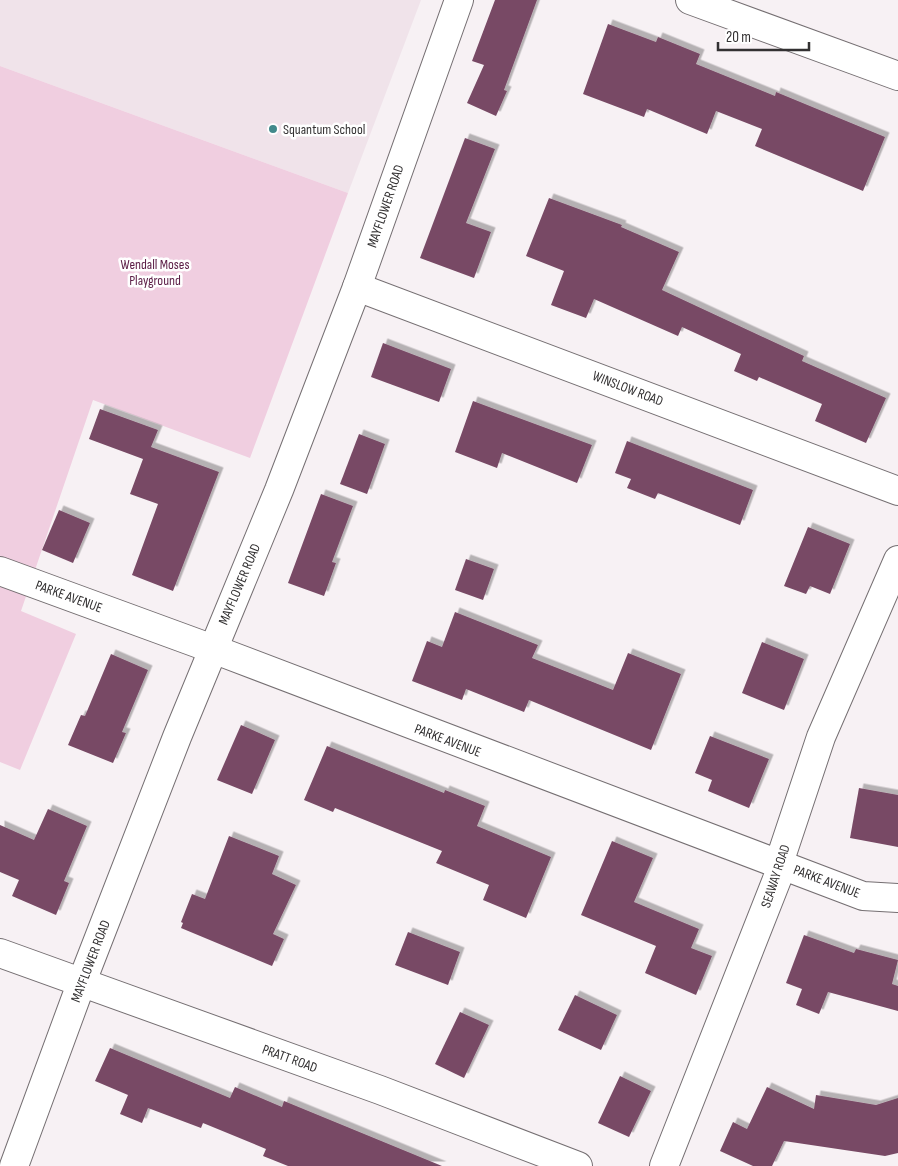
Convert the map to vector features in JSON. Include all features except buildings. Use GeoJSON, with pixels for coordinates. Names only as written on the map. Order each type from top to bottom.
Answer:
{"type":"FeatureCollection","features":[{"type":"Feature","properties":{"kind":"street","name":"MAYFLOWER ROAD"},"geometry":{"type":"LineString","coordinates":[[14,1166],[81,984],[278,490],[357,286],[459,0]]}},
{"type":"Feature","properties":{"kind":"street"},"geometry":{"type":"LineString","coordinates":[[690,0],[898,76]]}},
{"type":"Feature","properties":{"kind":"street","name":"WINSLOW ROAD"},"geometry":{"type":"LineString","coordinates":[[357,286],[898,491]]}},
{"type":"Feature","properties":{"kind":"street","name":"SEAWAY ROAD"},"geometry":{"type":"LineString","coordinates":[[664,1166],[778,874],[779,863],[821,737],[898,560]]}},
{"type":"Feature","properties":{"kind":"street","name":"PARKE AVENUE"},"geometry":{"type":"LineString","coordinates":[[0,571],[213,649],[863,896],[898,898]]}},
{"type":"Feature","properties":{"kind":"street","name":"PRATT ROAD"},"geometry":{"type":"LineString","coordinates":[[0,953],[81,984],[380,1090],[578,1166]]}},
{"type":"Feature","properties":{"kind":"shaded area","name":"Squantum School"},"geometry":{"type":"Polygon","coordinates":[[[0,0],[421,0],[348,193],[0,66],[0,0]]]}},
{"type":"Feature","properties":{"kind":"green space","name":"Wendall Moses Playground"},"geometry":{"type":"Polygon","coordinates":[[[0,66],[348,193],[250,458],[93,400],[21,611],[76,634],[20,770],[0,762],[0,66]]]}},
{"type":"Feature","properties":{"kind":"place","name":"Squantum School"},"geometry":{"type":"Point","coordinates":[273,129]}}]}
